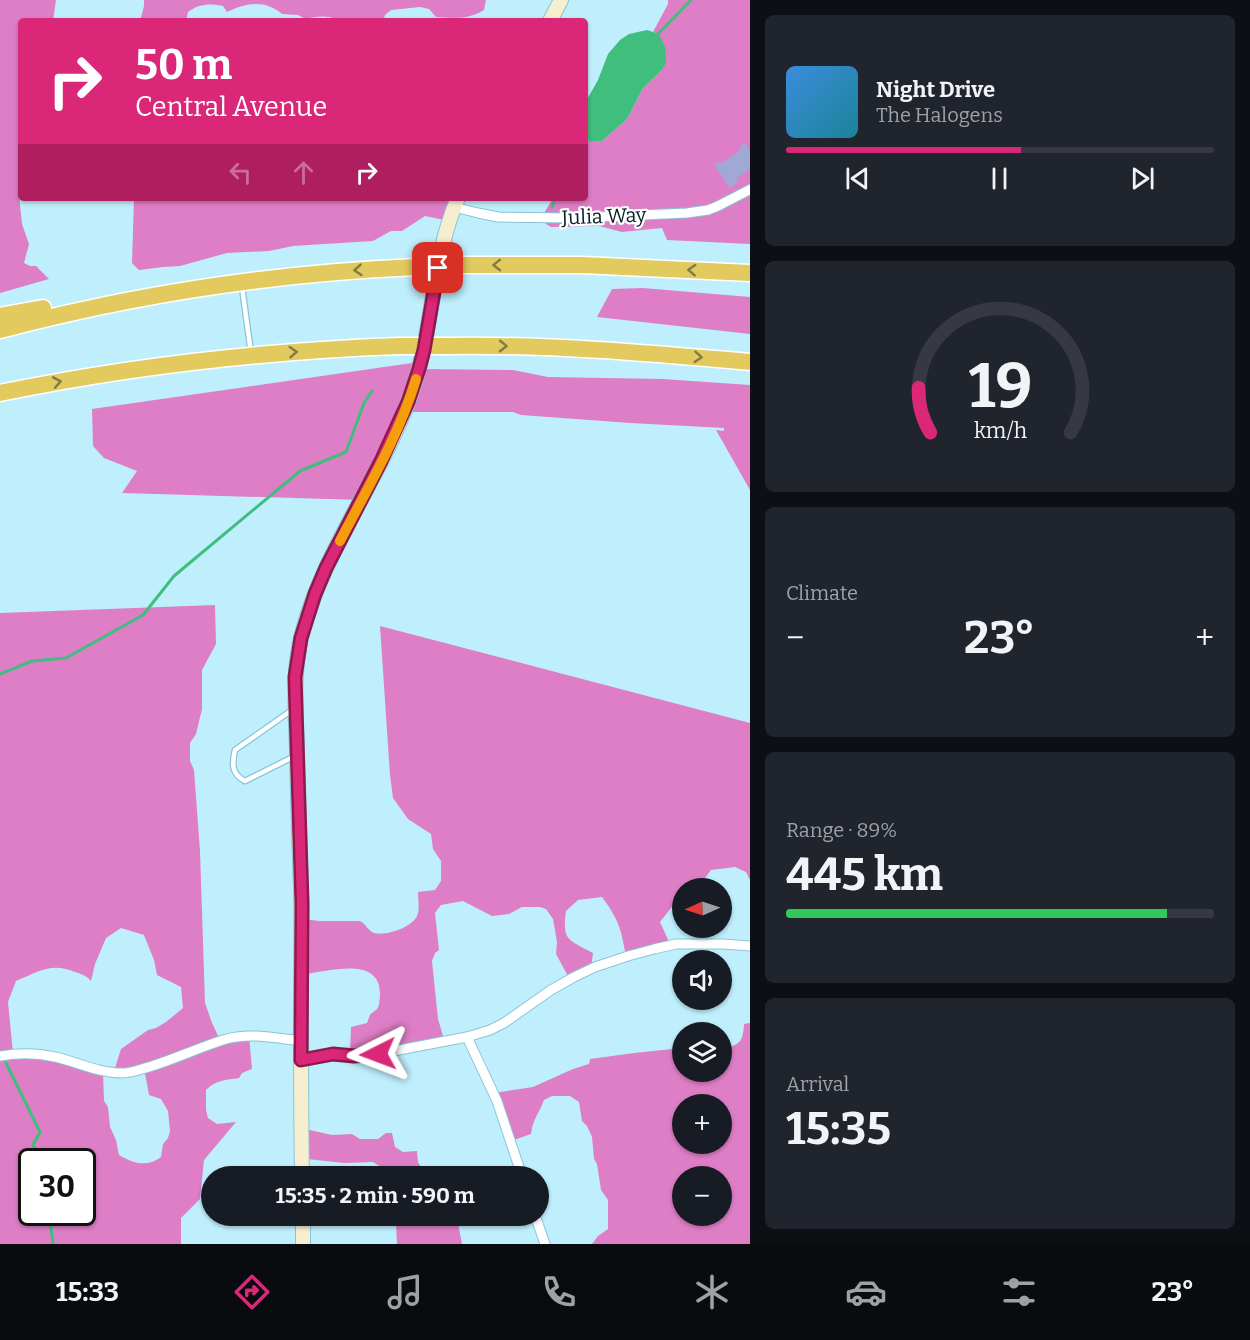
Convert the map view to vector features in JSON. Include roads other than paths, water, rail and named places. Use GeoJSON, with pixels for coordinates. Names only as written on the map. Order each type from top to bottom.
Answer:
{"type":"FeatureCollection","features":[{"type":"Feature","properties":{"kind":"highway"},"geometry":{"type":"LineString","coordinates":[[0,330],[98,307],[207,287],[321,273],[460,265],[573,265],[750,273]]}},
{"type":"Feature","properties":{"kind":"highway"},"geometry":{"type":"LineString","coordinates":[[0,316],[133,292],[207,287]]}},
{"type":"Feature","properties":{"kind":"highway"},"geometry":{"type":"LineString","coordinates":[[0,393],[144,368],[251,356],[399,346],[580,348],[750,363]]}},
{"type":"Feature","properties":{"kind":"street"},"geometry":{"type":"LineString","coordinates":[[552,18],[561,0]]}},
{"type":"Feature","properties":{"kind":"street","name":"Julia Way"},"geometry":{"type":"LineString","coordinates":[[456,202],[488,216],[584,218],[708,210],[750,189]]}},
{"type":"Feature","properties":{"kind":"street"},"geometry":{"type":"LineString","coordinates":[[302,1166],[302,904],[296,668],[306,619],[326,568],[387,450],[411,393],[424,350],[442,250],[456,202]]}},
{"type":"Feature","properties":{"kind":"street"},"geometry":{"type":"LineString","coordinates":[[301,1060],[333,1054],[354,1056],[378,1054],[467,1037],[490,1030],[504,1023],[550,990],[574,977],[628,956],[676,944],[750,946]]}},
{"type":"Feature","properties":{"kind":"street"},"geometry":{"type":"LineString","coordinates":[[0,1056],[20,1054],[53,1056],[109,1072],[130,1072],[237,1037],[269,1036],[301,1041]]}},
{"type":"Feature","properties":{"kind":"street"},"geometry":{"type":"LineString","coordinates":[[467,1037],[497,1101],[519,1166]]}},
{"type":"Feature","properties":{"kind":"street"},"geometry":{"type":"LineString","coordinates":[[303,1226],[303,1244]]}},
{"type":"Feature","properties":{"kind":"street"},"geometry":{"type":"LineString","coordinates":[[539,1226],[545,1244]]}},
{"type":"Feature","properties":{"kind":"lane"},"geometry":{"type":"LineString","coordinates":[[242,282],[251,356]]}},
{"type":"Feature","properties":{"kind":"lane"},"geometry":{"type":"LineString","coordinates":[[296,708],[235,750],[232,763],[235,774],[245,781],[297,755]]}},
{"type":"Feature","properties":{"kind":"waterway"},"geometry":{"type":"LineString","coordinates":[[656,36],[691,0]]}},
{"type":"Feature","properties":{"kind":"waterway"},"geometry":{"type":"LineString","coordinates":[[552,207],[555,201]]}},
{"type":"Feature","properties":{"kind":"waterway"},"geometry":{"type":"LineString","coordinates":[[0,674],[32,661],[66,658],[143,615],[174,576],[300,471],[346,452],[364,403],[372,391]]}},
{"type":"Feature","properties":{"kind":"waterway"},"geometry":{"type":"LineString","coordinates":[[6,1063],[40,1132],[33,1145],[35,1148]]}},
{"type":"Feature","properties":{"kind":"waterway"},"geometry":{"type":"LineString","coordinates":[[51,1226],[53,1244]]}}]}
